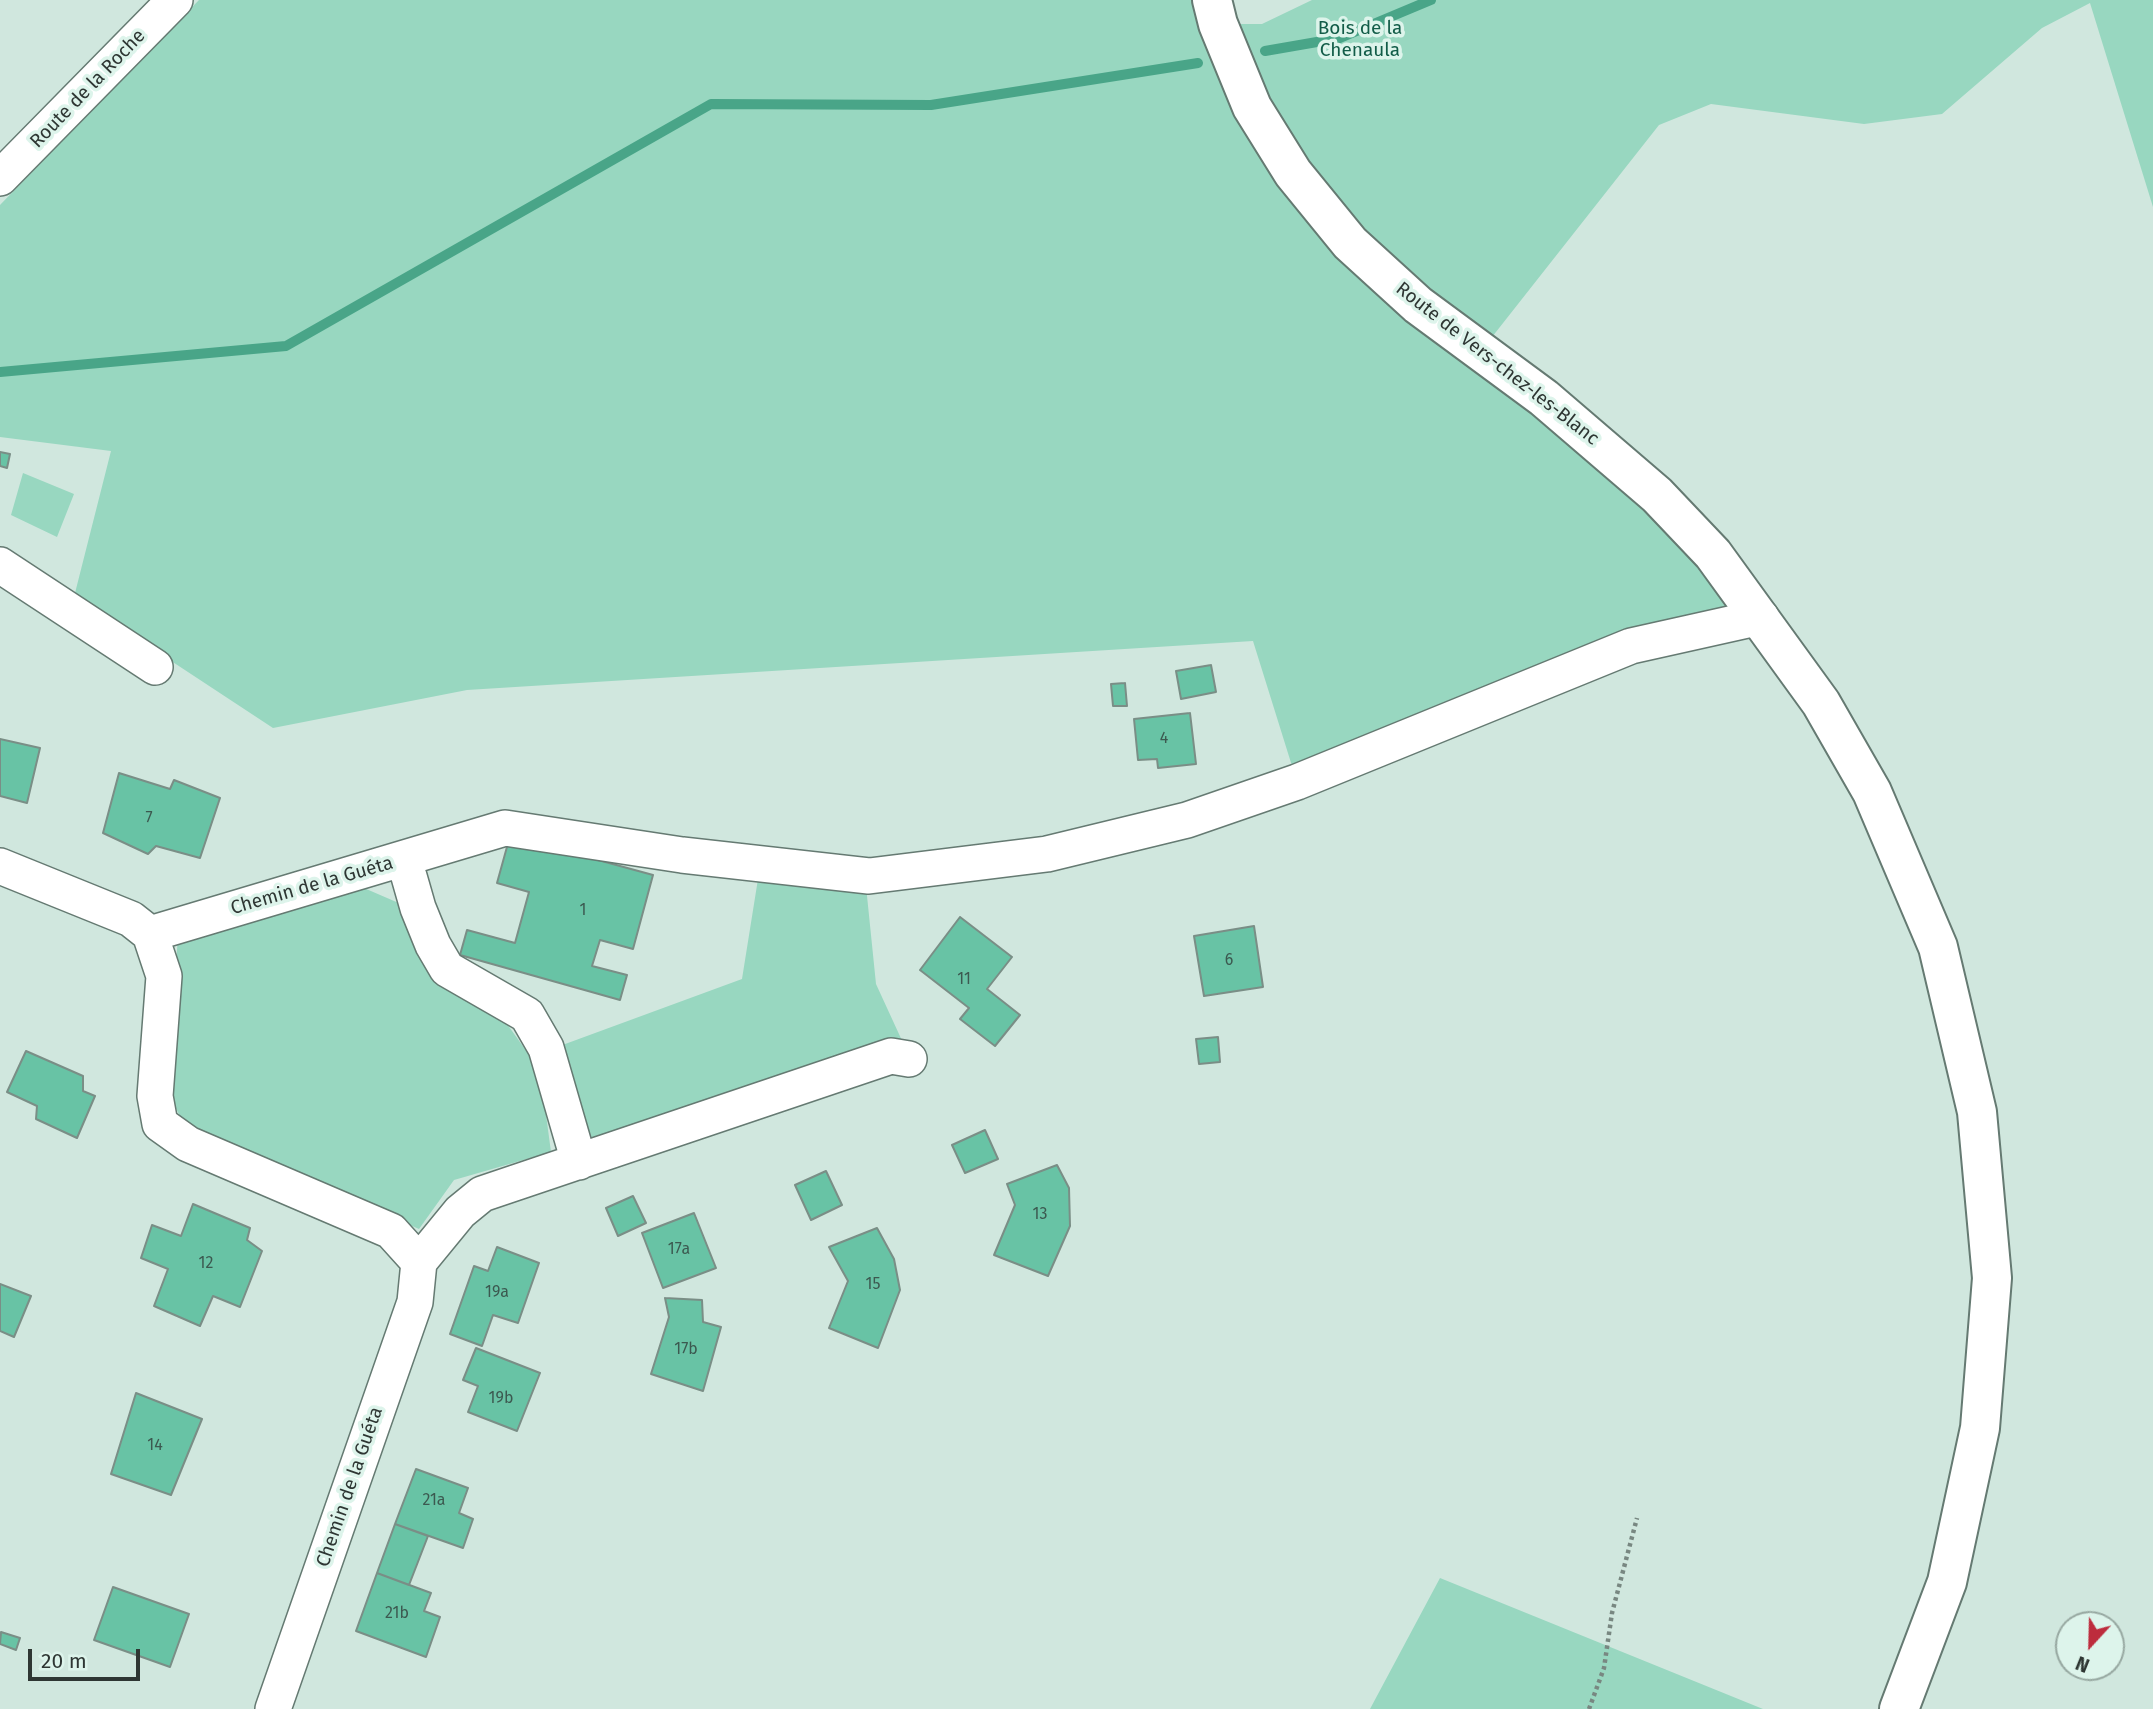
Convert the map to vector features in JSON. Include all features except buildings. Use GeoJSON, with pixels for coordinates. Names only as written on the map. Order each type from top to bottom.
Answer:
{"type":"FeatureCollection","features":[{"type":"Feature","properties":{"kind":"main road","name":"Route de Vers-chez-les-Blanc"},"geometry":{"type":"LineString","coordinates":[[1212,0],[1218,24],[1252,107],[1293,173],[1350,243],[1418,304],[1544,398],[1657,495],[1713,554],[1821,703],[1872,792],[1938,947],[1977,1111],[1992,1278],[1980,1428],[1947,1582],[1899,1709]]}},
{"type":"Feature","properties":{"kind":"street","name":"Route de la Roche"},"geometry":{"type":"LineString","coordinates":[[0,178],[175,0]]}},
{"type":"Feature","properties":{"kind":"street"},"geometry":{"type":"LineString","coordinates":[[0,565],[155,667]]}},
{"type":"Feature","properties":{"kind":"street"},"geometry":{"type":"LineString","coordinates":[[404,859],[505,828],[682,855],[869,876],[1047,854],[1187,820],[1297,782],[1631,646],[1761,617]]}},
{"type":"Feature","properties":{"kind":"street","name":"Chemin de la Guéta"},"geometry":{"type":"LineString","coordinates":[[150,934],[404,859],[418,908],[433,945],[447,969],[527,1015],[546,1048],[579,1162]]}},
{"type":"Feature","properties":{"kind":"street"},"geometry":{"type":"LineString","coordinates":[[0,866],[131,919],[150,934],[164,976],[155,1096],[160,1124],[188,1144],[391,1231],[419,1262],[460,1212],[482,1194],[891,1056],[909,1059]]}},
{"type":"Feature","properties":{"kind":"street","name":"Chemin de la Guéta"},"geometry":{"type":"LineString","coordinates":[[273,1709],[415,1302],[419,1262]]}},
{"type":"Feature","properties":{"kind":"path"},"geometry":{"type":"LineString","coordinates":[[1589,1709],[1604,1668],[1612,1613],[1637,1518]]}},
{"type":"Feature","properties":{"kind":"green space","name":"Bois de la Chenaula"},"geometry":{"type":"Polygon","coordinates":[[[199,0],[1212,0],[1219,24],[1262,24],[1312,0],[2153,0],[2153,207],[2090,3],[2042,28],[1942,114],[1864,124],[1711,104],[1659,125],[1481,351],[1761,617],[1297,782],[1253,641],[467,690],[273,728],[74,597],[111,451],[0,437],[0,205],[199,0]]]}},
{"type":"Feature","properties":{"kind":"green space"},"geometry":{"type":"Polygon","coordinates":[[[23,473],[74,494],[57,537],[11,515],[23,473]]]}},
{"type":"Feature","properties":{"kind":"green space"},"geometry":{"type":"Polygon","coordinates":[[[758,879],[866,886],[876,984],[904,1045],[585,1143],[557,1047],[742,979],[758,879]]]}},
{"type":"Feature","properties":{"kind":"green space"},"geometry":{"type":"Polygon","coordinates":[[[357,885],[401,904],[507,1024],[540,1070],[551,1152],[454,1180],[419,1229],[185,1126],[167,1091],[178,936],[357,885]]]}},
{"type":"Feature","properties":{"kind":"green space"},"geometry":{"type":"Polygon","coordinates":[[[1440,1578],[1763,1709],[1370,1709],[1440,1578]]]}},
{"type":"Feature","properties":{"kind":"waterway"},"geometry":{"type":"LineString","coordinates":[[1265,51],[1340,38],[1431,0]]}},
{"type":"Feature","properties":{"kind":"waterway"},"geometry":{"type":"LineString","coordinates":[[0,372],[286,346],[711,104],[931,105],[1198,63]]}}]}
